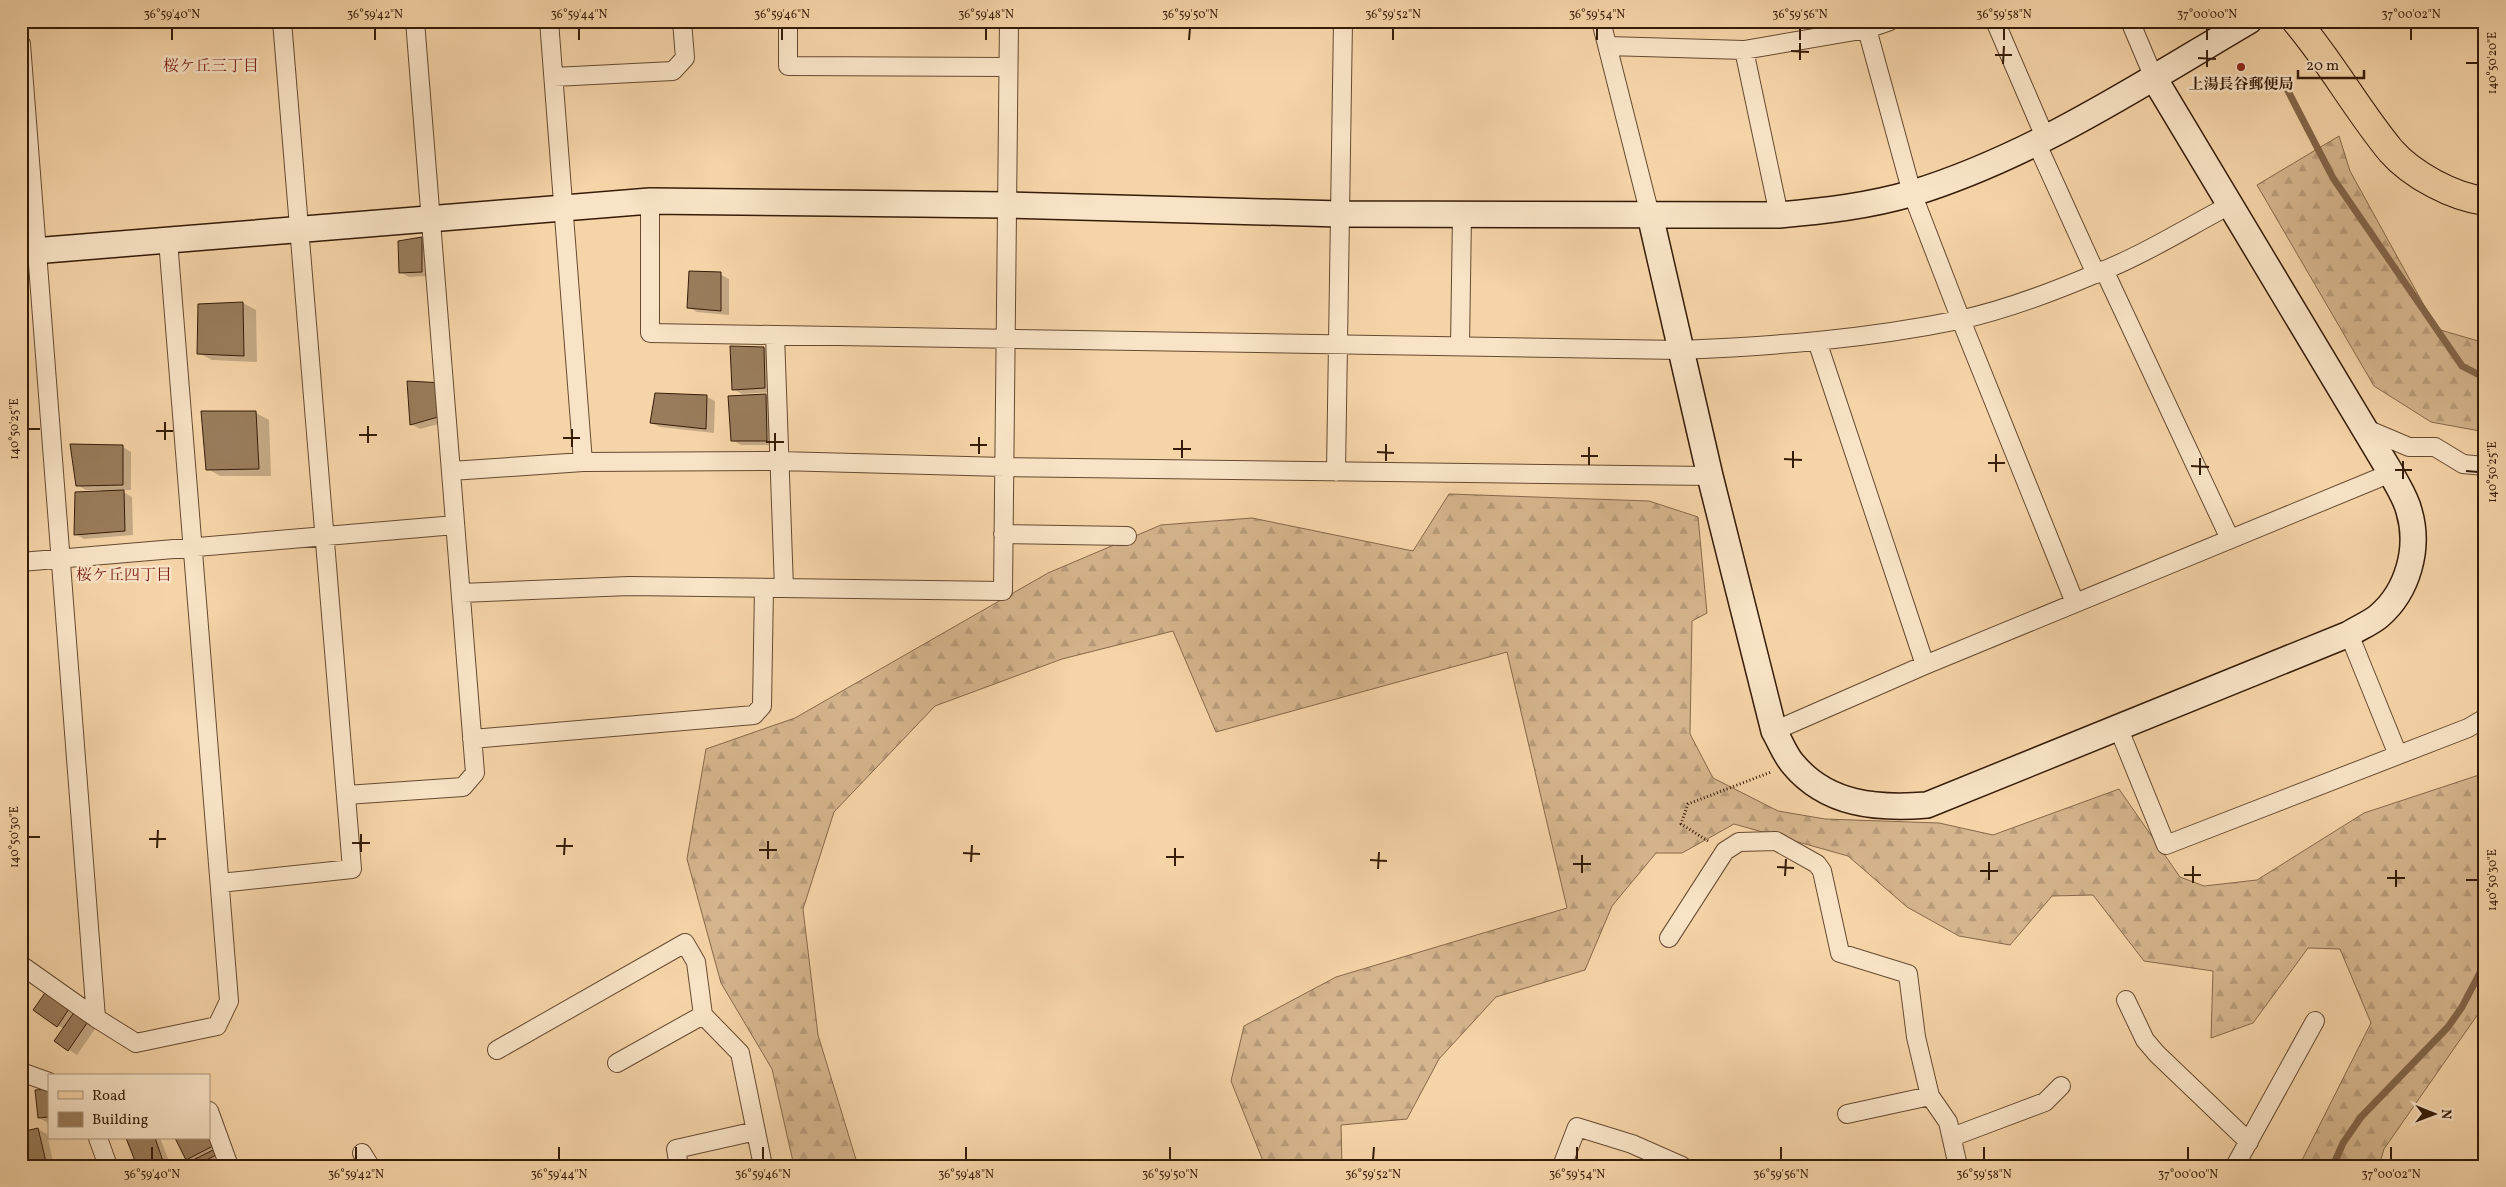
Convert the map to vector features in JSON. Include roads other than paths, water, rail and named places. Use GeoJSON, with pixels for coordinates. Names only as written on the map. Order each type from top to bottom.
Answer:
{"type":"FeatureCollection","features":[{"type":"Feature","properties":{"kind":"main road"},"geometry":{"type":"LineString","coordinates":[[2296,21],[2318,47],[2392,152],[2414,171],[2449,190],[2485,201]]}},
{"type":"Feature","properties":{"kind":"street"},"geometry":{"type":"LineString","coordinates":[[220,883],[352,870],[282,21]]}},
{"type":"Feature","properties":{"kind":"street"},"geometry":{"type":"LineString","coordinates":[[346,795],[463,787],[475,773],[415,21]]}},
{"type":"Feature","properties":{"kind":"street"},"geometry":{"type":"LineString","coordinates":[[549,21],[583,462]]}},
{"type":"Feature","properties":{"kind":"street"},"geometry":{"type":"LineString","coordinates":[[554,77],[673,71],[685,58],[682,21]]}},
{"type":"Feature","properties":{"kind":"street"},"geometry":{"type":"LineString","coordinates":[[788,21],[788,66],[1008,67]]}},
{"type":"Feature","properties":{"kind":"street"},"geometry":{"type":"LineString","coordinates":[[461,593],[629,586],[1003,591],[1009,21]]}},
{"type":"Feature","properties":{"kind":"street"},"geometry":{"type":"LineString","coordinates":[[1336,472],[1343,21]]}},
{"type":"Feature","properties":{"kind":"street"},"geometry":{"type":"LineString","coordinates":[[1601,21],[1650,215],[1710,476],[1774,731],[1792,764],[1814,784],[1838,798],[1866,805],[1896,808],[1927,805],[2349,634],[2378,616],[2397,594],[2410,568],[2414,541],[2409,510],[2391,473],[2154,78],[2130,21]]}},
{"type":"Feature","properties":{"kind":"street"},"geometry":{"type":"LineString","coordinates":[[1608,46],[1744,50],[1867,29],[1890,21]]}},
{"type":"Feature","properties":{"kind":"street"},"geometry":{"type":"LineString","coordinates":[[1995,21],[2040,140],[2100,272],[2230,539]]}},
{"type":"Feature","properties":{"kind":"street"},"geometry":{"type":"LineString","coordinates":[[29,252],[650,201],[1007,205],[1340,214],[1779,215],[1843,209],[1912,193],[1969,172],[2040,140],[2154,78],[2249,21]]}},
{"type":"Feature","properties":{"kind":"street"},"geometry":{"type":"LineString","coordinates":[[1867,29],[1912,193],[1960,320],[2075,603]]}},
{"type":"Feature","properties":{"kind":"street"},"geometry":{"type":"LineString","coordinates":[[21,44],[29,252],[61,558],[96,1018]]}},
{"type":"Feature","properties":{"kind":"street"},"geometry":{"type":"LineString","coordinates":[[1744,50],[1779,215]]}},
{"type":"Feature","properties":{"kind":"street"},"geometry":{"type":"LineString","coordinates":[[650,201],[650,333],[1681,350],[1767,346],[1817,341],[1960,320],[2034,297],[2100,272],[2230,205]]}},
{"type":"Feature","properties":{"kind":"street"},"geometry":{"type":"LineString","coordinates":[[1460,346],[1462,214]]}},
{"type":"Feature","properties":{"kind":"street"},"geometry":{"type":"LineString","coordinates":[[21,965],[96,1018],[136,1043],[217,1026],[229,1001],[168,240]]}},
{"type":"Feature","properties":{"kind":"street"},"geometry":{"type":"LineString","coordinates":[[775,335],[784,588]]}},
{"type":"Feature","properties":{"kind":"street"},"geometry":{"type":"LineString","coordinates":[[1817,341],[1925,665]]}},
{"type":"Feature","properties":{"kind":"street"},"geometry":{"type":"LineString","coordinates":[[2364,428],[2409,447],[2435,447],[2463,464],[2485,466]]}},
{"type":"Feature","properties":{"kind":"street"},"geometry":{"type":"LineString","coordinates":[[451,471],[583,462],[779,461],[1004,467],[1710,476]]}},
{"type":"Feature","properties":{"kind":"street"},"geometry":{"type":"LineString","coordinates":[[1774,731],[1925,665],[2391,473]]}},
{"type":"Feature","properties":{"kind":"street"},"geometry":{"type":"LineString","coordinates":[[21,562],[455,525]]}},
{"type":"Feature","properties":{"kind":"street"},"geometry":{"type":"LineString","coordinates":[[1003,534],[1127,536]]}},
{"type":"Feature","properties":{"kind":"street"},"geometry":{"type":"LineString","coordinates":[[472,739],[754,715],[762,706],[764,588]]}},
{"type":"Feature","properties":{"kind":"street"},"geometry":{"type":"LineString","coordinates":[[2349,634],[2398,755]]}},
{"type":"Feature","properties":{"kind":"street"},"geometry":{"type":"LineString","coordinates":[[2118,727],[2166,845],[2468,728],[2485,718]]}},
{"type":"Feature","properties":{"kind":"street"},"geometry":{"type":"LineString","coordinates":[[1669,938],[1725,851],[1739,842],[1776,840],[1817,864],[1822,871],[1840,953],[1908,974],[1916,1037],[1930,1096],[1948,1122],[1958,1166]]}},
{"type":"Feature","properties":{"kind":"street"},"geometry":{"type":"LineString","coordinates":[[497,1050],[686,943],[696,962],[703,1015],[740,1053],[763,1166]]}},
{"type":"Feature","properties":{"kind":"street"},"geometry":{"type":"LineString","coordinates":[[2126,1000],[2145,1040],[2156,1054],[2249,1142]]}},
{"type":"Feature","properties":{"kind":"street"},"geometry":{"type":"LineString","coordinates":[[617,1063],[703,1015]]}},
{"type":"Feature","properties":{"kind":"street"},"geometry":{"type":"LineString","coordinates":[[2234,1166],[2315,1021]]}},
{"type":"Feature","properties":{"kind":"street"},"geometry":{"type":"LineString","coordinates":[[21,1072],[48,1082]]}},
{"type":"Feature","properties":{"kind":"street"},"geometry":{"type":"LineString","coordinates":[[1952,1137],[2045,1102],[2061,1086]]}},
{"type":"Feature","properties":{"kind":"street"},"geometry":{"type":"LineString","coordinates":[[1847,1114],[1930,1096]]}},
{"type":"Feature","properties":{"kind":"street"},"geometry":{"type":"LineString","coordinates":[[210,1114],[228,1166]]}},
{"type":"Feature","properties":{"kind":"street"},"geometry":{"type":"LineString","coordinates":[[1562,1166],[1577,1127],[1632,1144],[1682,1166]]}},
{"type":"Feature","properties":{"kind":"street"},"geometry":{"type":"LineString","coordinates":[[680,1166],[676,1149],[756,1131]]}},
{"type":"Feature","properties":{"kind":"street"},"geometry":{"type":"LineString","coordinates":[[99,1140],[108,1166]]}},
{"type":"Feature","properties":{"kind":"waterway"},"geometry":{"type":"LineString","coordinates":[[2286,87],[2333,178],[2462,366],[2485,378]]}},
{"type":"Feature","properties":{"kind":"waterway"},"geometry":{"type":"LineString","coordinates":[[2333,1166],[2343,1143],[2361,1117],[2448,1027],[2462,1007],[2485,963]]}},
{"type":"Feature","properties":{"kind":"place","name":"上湯長谷郵便局"},"geometry":{"type":"Point","coordinates":[2241,67]}},
{"type":"Feature","properties":{"kind":"district","name":"桜ケ丘三丁目"},"geometry":{"type":"Point","coordinates":[211,65]}},
{"type":"Feature","properties":{"kind":"district","name":"桜ケ丘四丁目"},"geometry":{"type":"Point","coordinates":[124,574]}}]}
